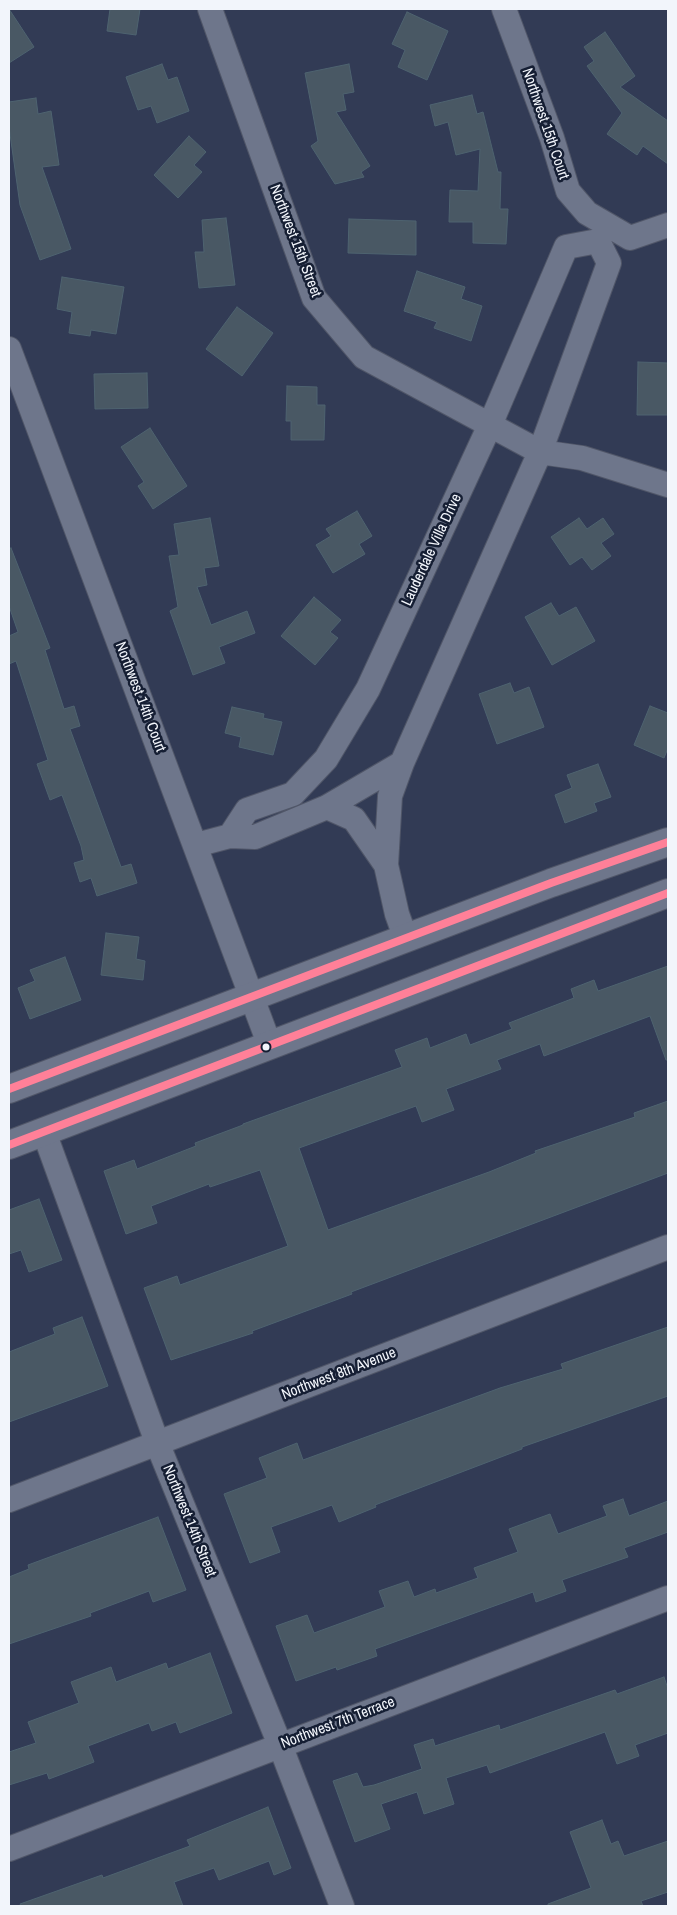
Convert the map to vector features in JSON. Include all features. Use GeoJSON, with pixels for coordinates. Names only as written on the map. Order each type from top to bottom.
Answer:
{"type":"FeatureCollection","features":[{"type":"Feature","properties":{"kind":"main road"},"geometry":{"type":"LineString","coordinates":[[9,1089],[668,842]]}},
{"type":"Feature","properties":{"kind":"main road"},"geometry":{"type":"LineString","coordinates":[[9,1145],[668,892]]}},
{"type":"Feature","properties":{"kind":"street","name":"Northwest 15th Street"},"geometry":{"type":"LineString","coordinates":[[210,9],[314,298],[364,357],[540,452]]}},
{"type":"Feature","properties":{"kind":"street","name":"Northwest 15th Court"},"geometry":{"type":"LineString","coordinates":[[504,9],[552,138],[568,191],[602,233],[630,238],[668,225]]}},
{"type":"Feature","properties":{"kind":"street","name":"Lauderdale Villa Drive"},"geometry":{"type":"LineString","coordinates":[[230,836],[247,810],[294,794],[326,759],[368,689],[490,425],[566,247],[602,233]]}},
{"type":"Feature","properties":{"kind":"street"},"geometry":{"type":"LineString","coordinates":[[406,939],[397,914],[386,865],[386,834],[390,796],[402,763],[540,452],[609,263],[602,233]]}},
{"type":"Feature","properties":{"kind":"street","name":"Northwest 14th Court"},"geometry":{"type":"LineString","coordinates":[[9,349],[270,1046]]}},
{"type":"Feature","properties":{"kind":"street"},"geometry":{"type":"LineString","coordinates":[[540,452],[582,458],[668,485]]}},
{"type":"Feature","properties":{"kind":"street"},"geometry":{"type":"LineString","coordinates":[[196,845],[230,836],[255,836],[327,806],[402,763]]}},
{"type":"Feature","properties":{"kind":"street"},"geometry":{"type":"LineString","coordinates":[[327,806],[354,819],[386,865]]}},
{"type":"Feature","properties":{"kind":"street","name":"Northwest 14th Street"},"geometry":{"type":"LineString","coordinates":[[44,1132],[158,1445],[280,1745],[342,1906]]}},
{"type":"Feature","properties":{"kind":"street","name":"Northwest 8th Avenue"},"geometry":{"type":"LineString","coordinates":[[9,1500],[158,1445],[668,1246]]}},
{"type":"Feature","properties":{"kind":"street","name":"Northwest 7th Terrace"},"geometry":{"type":"LineString","coordinates":[[9,1849],[668,1598]]}},
{"type":"Feature","properties":{"kind":"building"},"geometry":{"type":"Polygon","coordinates":[[[9,9],[34,47],[9,63],[9,9]]]}},
{"type":"Feature","properties":{"kind":"building"},"geometry":{"type":"Polygon","coordinates":[[[110,9],[140,9],[136,35],[107,31],[110,9]]]}},
{"type":"Feature","properties":{"kind":"building"},"geometry":{"type":"Polygon","coordinates":[[[407,12],[448,31],[427,80],[398,67],[405,50],[392,44],[407,12]]]}},
{"type":"Feature","properties":{"kind":"building"},"geometry":{"type":"Polygon","coordinates":[[[605,32],[635,76],[620,87],[668,121],[668,164],[643,146],[637,155],[607,134],[622,113],[587,66],[594,61],[584,47],[605,32]]]}},
{"type":"Feature","properties":{"kind":"building"},"geometry":{"type":"Polygon","coordinates":[[[162,64],[168,80],[177,77],[189,111],[157,123],[151,106],[138,110],[126,77],[162,64]]]}},
{"type":"Feature","properties":{"kind":"building"},"geometry":{"type":"Polygon","coordinates":[[[349,64],[354,92],[343,94],[346,110],[336,112],[370,166],[361,172],[364,177],[335,184],[311,146],[318,141],[305,73],[349,64]]]}},
{"type":"Feature","properties":{"kind":"building"},"geometry":{"type":"Polygon","coordinates":[[[472,95],[477,114],[483,112],[498,172],[501,172],[500,209],[508,209],[506,244],[473,243],[473,222],[449,222],[450,190],[478,191],[480,149],[456,155],[448,122],[435,126],[430,105],[472,95]]]}},
{"type":"Feature","properties":{"kind":"building"},"geometry":{"type":"Polygon","coordinates":[[[36,98],[38,114],[51,111],[59,165],[42,167],[71,249],[40,260],[20,205],[9,127],[9,102],[36,98]]]}},
{"type":"Feature","properties":{"kind":"building"},"geometry":{"type":"Polygon","coordinates":[[[189,136],[206,152],[194,165],[202,172],[178,198],[154,175],[189,136]]]}},
{"type":"Feature","properties":{"kind":"building"},"geometry":{"type":"Polygon","coordinates":[[[226,218],[235,285],[199,288],[195,252],[204,252],[202,220],[226,218]]]}},
{"type":"Feature","properties":{"kind":"building"},"geometry":{"type":"Polygon","coordinates":[[[349,219],[416,221],[416,255],[348,253],[349,219]]]}},
{"type":"Feature","properties":{"kind":"building"},"geometry":{"type":"Polygon","coordinates":[[[417,271],[465,287],[461,299],[482,306],[471,341],[434,328],[437,322],[404,311],[417,271]]]}},
{"type":"Feature","properties":{"kind":"building"},"geometry":{"type":"Polygon","coordinates":[[[62,277],[124,287],[116,334],[91,330],[90,336],[69,333],[72,312],[57,309],[62,277]]]}},
{"type":"Feature","properties":{"kind":"building"},"geometry":{"type":"Polygon","coordinates":[[[237,307],[273,333],[242,376],[206,349],[237,307]]]}},
{"type":"Feature","properties":{"kind":"building"},"geometry":{"type":"Polygon","coordinates":[[[638,362],[668,363],[668,415],[637,415],[638,362]]]}},
{"type":"Feature","properties":{"kind":"building"},"geometry":{"type":"Polygon","coordinates":[[[147,373],[148,408],[95,409],[94,374],[147,373]]]}},
{"type":"Feature","properties":{"kind":"building"},"geometry":{"type":"Polygon","coordinates":[[[287,386],[317,387],[317,405],[325,405],[324,440],[291,440],[291,421],[286,421],[287,386]]]}},
{"type":"Feature","properties":{"kind":"building"},"geometry":{"type":"Polygon","coordinates":[[[150,428],[187,486],[153,509],[138,486],[144,482],[121,447],[150,428]]]}},
{"type":"Feature","properties":{"kind":"building"},"geometry":{"type":"Polygon","coordinates":[[[357,511],[372,536],[359,544],[365,554],[333,573],[316,545],[331,536],[326,529],[357,511]]]}},
{"type":"Feature","properties":{"kind":"building"},"geometry":{"type":"Polygon","coordinates":[[[210,518],[219,566],[204,568],[207,585],[197,587],[211,625],[247,611],[255,633],[219,647],[225,663],[193,675],[170,611],[178,607],[169,556],[179,555],[174,524],[210,518]]]}},
{"type":"Feature","properties":{"kind":"building"},"geometry":{"type":"Polygon","coordinates":[[[579,518],[587,529],[603,518],[614,534],[601,543],[611,556],[592,570],[582,557],[570,565],[551,537],[579,518]]]}},
{"type":"Feature","properties":{"kind":"building"},"geometry":{"type":"Polygon","coordinates":[[[11,548],[50,648],[45,650],[64,709],[74,706],[80,726],[70,729],[121,867],[131,864],[137,883],[97,896],[91,878],[80,882],[74,863],[84,860],[81,846],[62,795],[50,800],[37,764],[48,760],[16,661],[9,664],[9,636],[18,632],[9,606],[9,549],[11,548]]]}},
{"type":"Feature","properties":{"kind":"building"},"geometry":{"type":"Polygon","coordinates":[[[314,597],[341,620],[330,632],[338,638],[315,665],[281,636],[314,597]]]}},
{"type":"Feature","properties":{"kind":"building"},"geometry":{"type":"Polygon","coordinates":[[[551,603],[559,616],[576,607],[595,641],[552,665],[525,617],[551,603]]]}},
{"type":"Feature","properties":{"kind":"building"},"geometry":{"type":"Polygon","coordinates":[[[510,683],[514,693],[529,687],[544,727],[497,744],[479,694],[510,683]]]}},
{"type":"Feature","properties":{"kind":"building"},"geometry":{"type":"Polygon","coordinates":[[[650,706],[668,713],[668,748],[664,758],[634,745],[650,706]]]}},
{"type":"Feature","properties":{"kind":"building"},"geometry":{"type":"Polygon","coordinates":[[[232,707],[264,714],[263,718],[282,722],[273,755],[239,747],[241,737],[225,733],[232,707]]]}},
{"type":"Feature","properties":{"kind":"building"},"geometry":{"type":"Polygon","coordinates":[[[598,764],[611,797],[594,803],[597,811],[565,823],[555,795],[572,788],[567,775],[598,764]]]}},
{"type":"Feature","properties":{"kind":"building"},"geometry":{"type":"Polygon","coordinates":[[[106,933],[139,937],[136,959],[145,961],[143,980],[101,975],[106,933]]]}},
{"type":"Feature","properties":{"kind":"building"},"geometry":{"type":"Polygon","coordinates":[[[65,957],[81,1000],[30,1019],[18,988],[35,981],[30,970],[65,957]]]}},
{"type":"Feature","properties":{"kind":"building"},"geometry":{"type":"Polygon","coordinates":[[[668,966],[668,1060],[666,1060],[650,1016],[544,1056],[540,1044],[497,1060],[501,1069],[446,1089],[454,1110],[422,1122],[416,1106],[299,1148],[328,1230],[489,1172],[536,1153],[535,1151],[635,1117],[634,1113],[668,1101],[668,1173],[351,1292],[352,1294],[252,1331],[253,1333],[171,1360],[144,1288],[177,1276],[180,1285],[288,1246],[260,1170],[210,1187],[209,1184],[151,1206],[157,1223],[126,1234],[104,1171],[134,1160],[137,1169],[196,1146],[195,1143],[243,1124],[402,1067],[395,1050],[427,1038],[430,1048],[466,1034],[470,1045],[512,1029],[509,1023],[574,998],[571,989],[594,980],[598,991],[668,966]]]}},
{"type":"Feature","properties":{"kind":"building"},"geometry":{"type":"Polygon","coordinates":[[[39,1199],[62,1260],[29,1272],[21,1250],[9,1254],[9,1210],[39,1199]]]}},
{"type":"Feature","properties":{"kind":"building"},"geometry":{"type":"Polygon","coordinates":[[[82,1317],[108,1386],[9,1422],[9,1352],[55,1334],[53,1328],[82,1317]]]}},
{"type":"Feature","properties":{"kind":"building"},"geometry":{"type":"Polygon","coordinates":[[[668,1327],[668,1396],[522,1447],[522,1449],[375,1505],[376,1507],[339,1522],[332,1505],[271,1527],[280,1552],[250,1563],[224,1494],[267,1478],[259,1458],[297,1443],[303,1460],[500,1388],[563,1369],[561,1364],[668,1327]]]}},
{"type":"Feature","properties":{"kind":"building"},"geometry":{"type":"Polygon","coordinates":[[[623,1499],[629,1516],[668,1501],[668,1532],[624,1548],[628,1557],[562,1580],[566,1591],[536,1602],[533,1592],[375,1649],[377,1656],[337,1670],[336,1667],[296,1681],[276,1626],[307,1615],[314,1633],[385,1607],[379,1591],[408,1581],[414,1597],[435,1589],[436,1593],[478,1578],[474,1568],[518,1552],[509,1529],[550,1514],[558,1534],[607,1516],[603,1506],[623,1499]]]}},
{"type":"Feature","properties":{"kind":"building"},"geometry":{"type":"Polygon","coordinates":[[[158,1517],[186,1590],[153,1602],[149,1591],[90,1613],[91,1616],[9,1644],[9,1577],[29,1569],[28,1565],[158,1517]]]}},
{"type":"Feature","properties":{"kind":"building"},"geometry":{"type":"Polygon","coordinates":[[[210,1653],[232,1713],[180,1733],[176,1722],[152,1731],[149,1723],[88,1746],[94,1762],[49,1779],[47,1773],[9,1785],[9,1752],[36,1743],[28,1722],[79,1703],[71,1682],[111,1667],[116,1682],[166,1663],[168,1669],[210,1653]]]}},
{"type":"Feature","properties":{"kind":"building"},"geometry":{"type":"Polygon","coordinates":[[[664,1677],[668,1689],[668,1733],[635,1745],[639,1756],[617,1764],[605,1732],[490,1773],[487,1765],[446,1778],[454,1804],[424,1814],[417,1792],[381,1804],[390,1829],[355,1842],[333,1781],[357,1773],[363,1787],[374,1785],[422,1769],[414,1745],[433,1739],[435,1746],[499,1725],[500,1730],[615,1690],[617,1694],[664,1677]]]}},
{"type":"Feature","properties":{"kind":"building"},"geometry":{"type":"Polygon","coordinates":[[[268,1807],[291,1868],[274,1875],[269,1861],[219,1880],[214,1868],[174,1882],[183,1906],[21,1906],[20,1904],[102,1875],[103,1878],[190,1846],[187,1840],[268,1807]]]}},
{"type":"Feature","properties":{"kind":"building"},"geometry":{"type":"Polygon","coordinates":[[[602,1820],[611,1844],[618,1841],[624,1856],[668,1841],[668,1892],[641,1901],[643,1906],[548,1906],[548,1904],[591,1888],[570,1832],[602,1820]]]}},
{"type":"Feature","properties":{"kind":"transit line"},"geometry":{"type":"LineString","coordinates":[[9,1089],[551,883],[668,842]]}},
{"type":"Feature","properties":{"kind":"transit line"},"geometry":{"type":"LineString","coordinates":[[9,1145],[668,893]]}}]}
